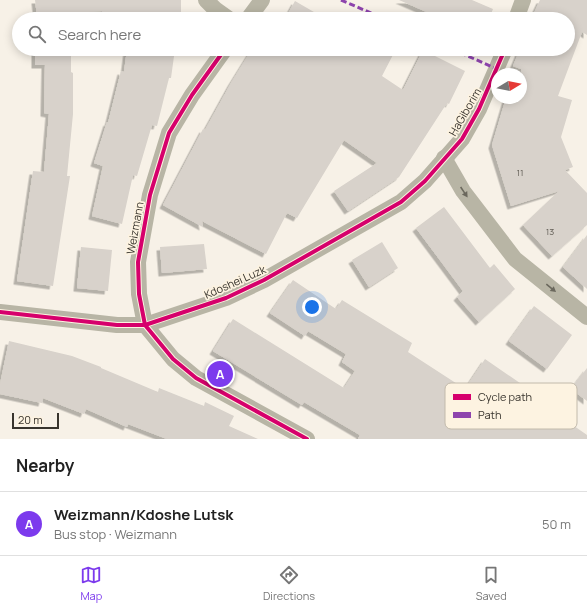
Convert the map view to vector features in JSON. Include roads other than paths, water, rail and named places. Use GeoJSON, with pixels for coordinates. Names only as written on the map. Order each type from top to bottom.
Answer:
{"type":"FeatureCollection","features":[{"type":"Feature","properties":{"kind":"street"},"geometry":{"type":"LineString","coordinates":[[206,0],[219,12]]}},
{"type":"Feature","properties":{"kind":"street"},"geometry":{"type":"LineString","coordinates":[[253,12],[262,0]]}},
{"type":"Feature","properties":{"kind":"street"},"geometry":{"type":"LineString","coordinates":[[519,12],[523,0]]}},
{"type":"Feature","properties":{"kind":"street","name":"Weizmann"},"geometry":{"type":"LineString","coordinates":[[220,56],[192,95],[169,133],[150,195],[138,262],[139,294],[145,324],[173,359],[196,378],[307,439]]}},
{"type":"Feature","properties":{"kind":"street","name":"HaGiborim"},"geometry":{"type":"LineString","coordinates":[[444,158],[462,139],[479,109],[502,56]]}},
{"type":"Feature","properties":{"kind":"street"},"geometry":{"type":"LineString","coordinates":[[444,158],[463,191],[515,259],[587,317]]}},
{"type":"Feature","properties":{"kind":"street","name":"Kdoshei Luzk"},"geometry":{"type":"LineString","coordinates":[[0,312],[116,325],[145,324],[226,298],[264,280],[400,202],[425,181],[444,158]]}},
{"type":"Feature","properties":{"kind":"place","name":"Weizmann/Kdoshe Lutsk"},"geometry":{"type":"Point","coordinates":[220,374]}}]}
